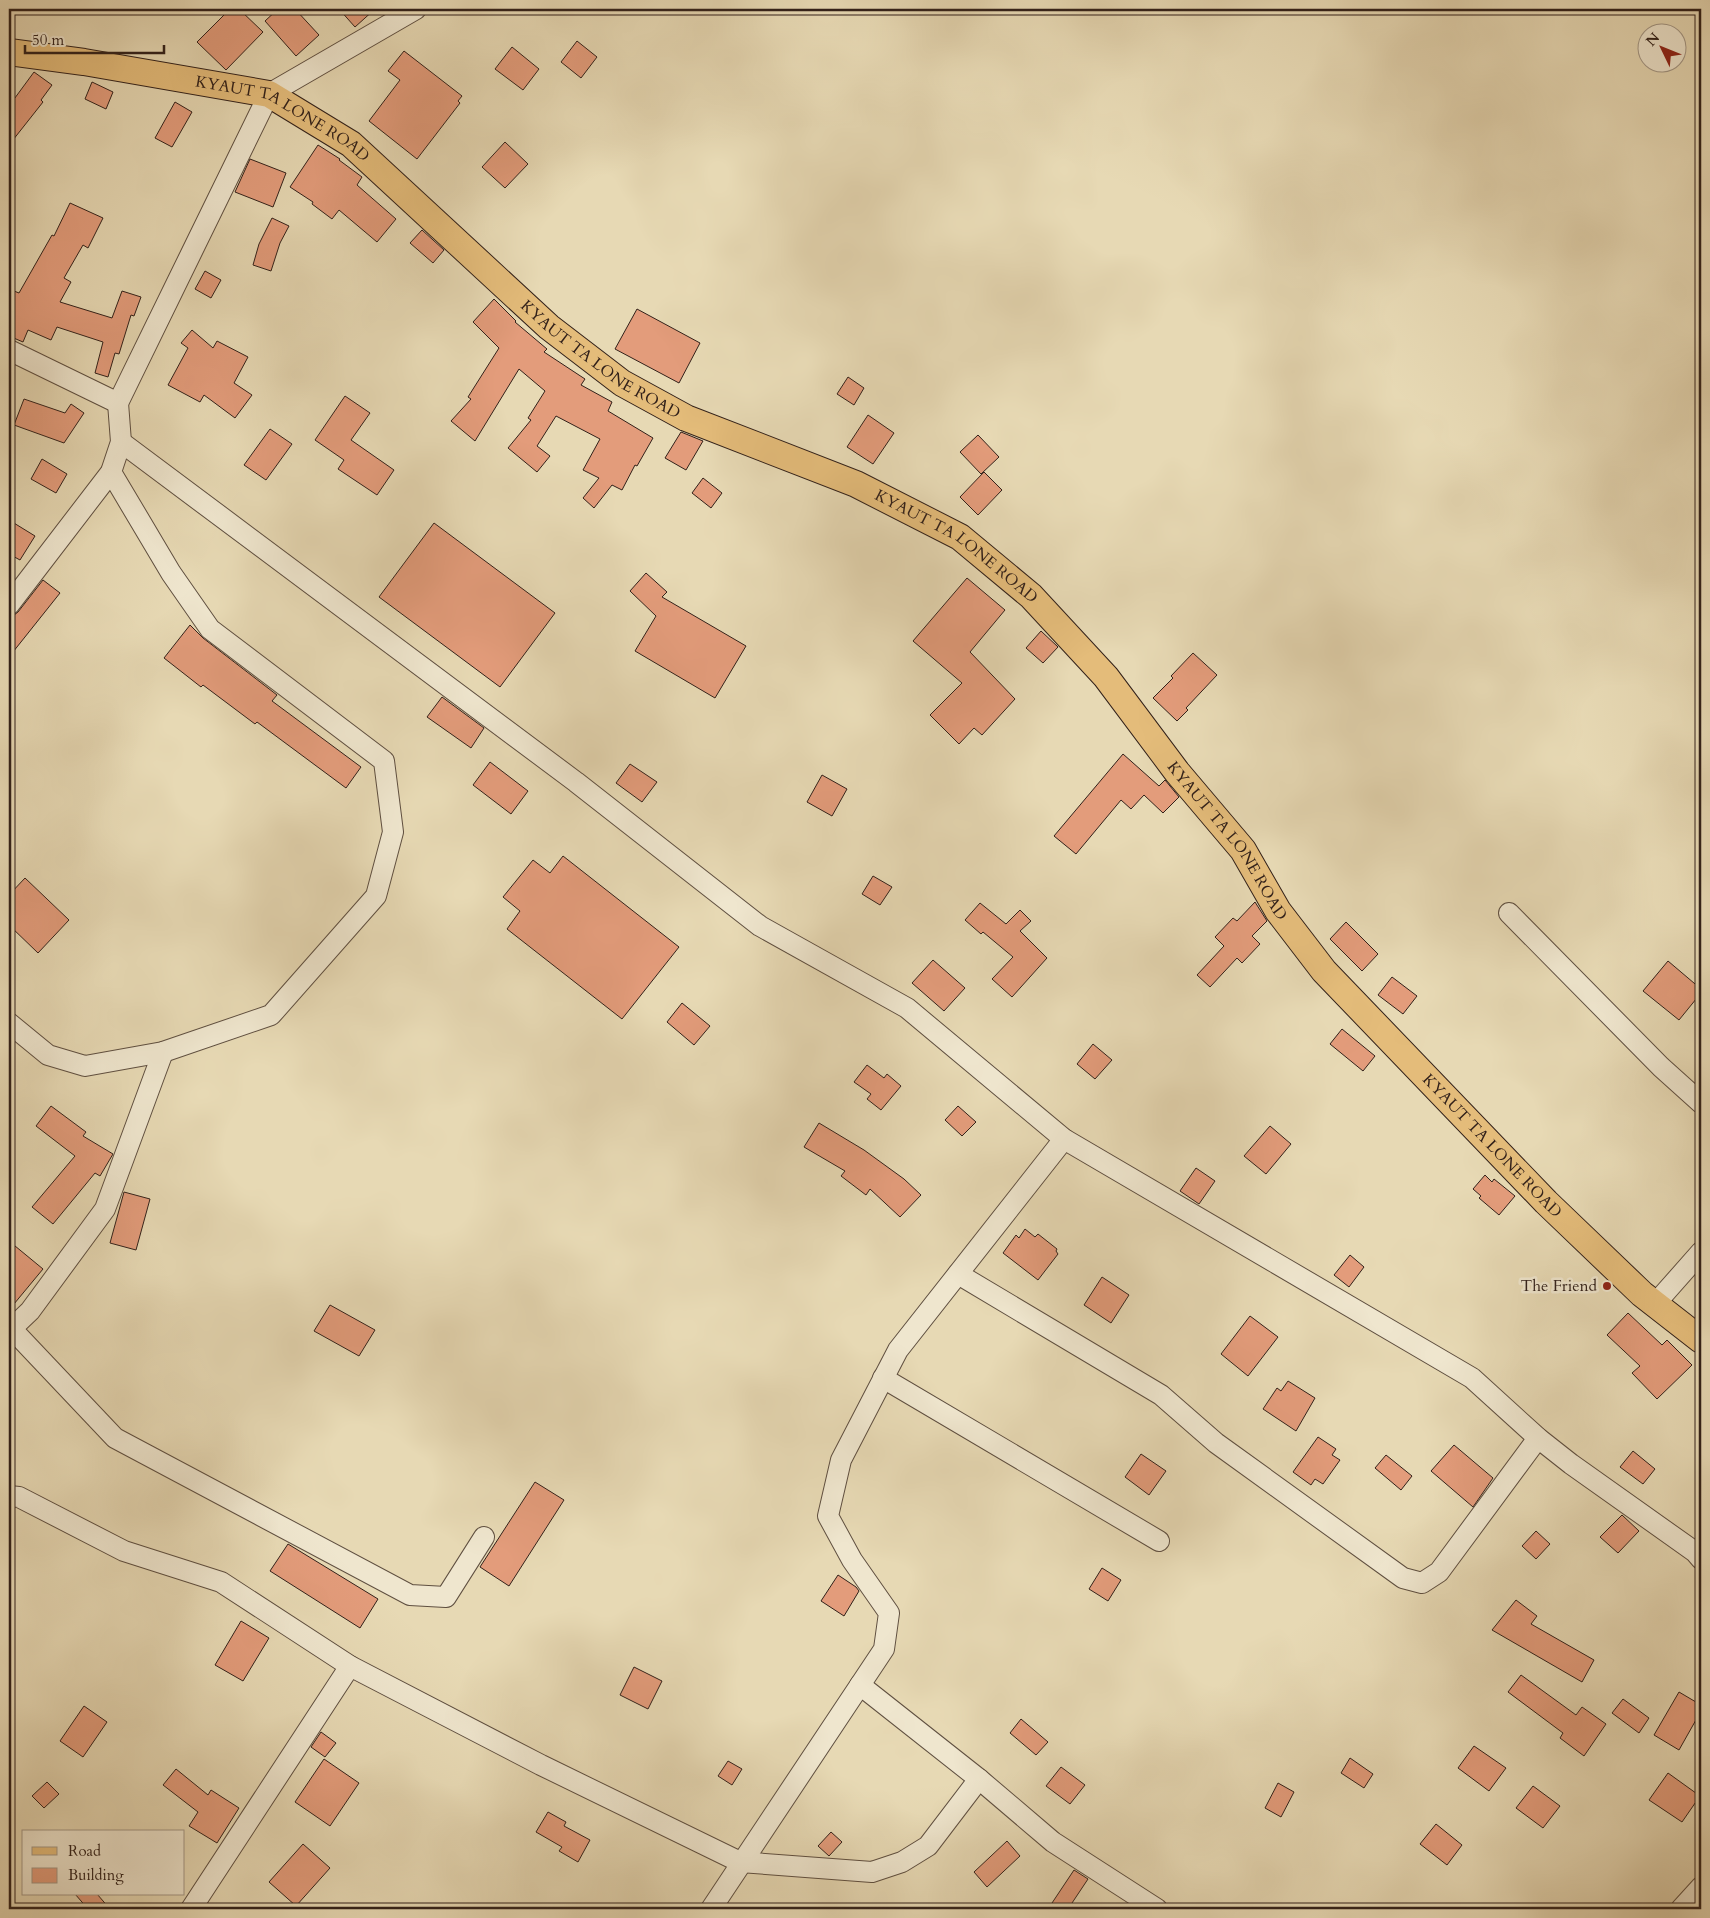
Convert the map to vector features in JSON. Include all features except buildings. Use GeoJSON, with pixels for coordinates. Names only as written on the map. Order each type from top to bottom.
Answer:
{"type":"FeatureCollection","features":[{"type":"Feature","properties":{"kind":"main road","name":"KYAUT TA LONE ROAD"},"geometry":{"type":"LineString","coordinates":[[9,52],[84,62],[269,94],[350,144],[549,327],[622,383],[686,418],[856,484],[960,537],[1031,596],[1106,677],[1177,772],[1243,850],[1278,911],[1324,971],[1546,1202],[1642,1294],[1701,1340]]}},
{"type":"Feature","properties":{"kind":"street"},"geometry":{"type":"LineString","coordinates":[[9,605],[111,472],[121,442],[118,403],[269,94],[416,9]]}},
{"type":"Feature","properties":{"kind":"street"},"geometry":{"type":"LineString","coordinates":[[9,350],[118,403]]}},
{"type":"Feature","properties":{"kind":"street"},"geometry":{"type":"LineString","coordinates":[[121,442],[576,782],[760,926],[907,1008],[1064,1139],[1472,1378],[1538,1438],[1701,1559]]}},
{"type":"Feature","properties":{"kind":"street"},"geometry":{"type":"LineString","coordinates":[[9,1024],[48,1055],[85,1066],[163,1052],[271,1015],[376,896],[394,832],[384,761],[210,629],[171,574],[111,472]]}},
{"type":"Feature","properties":{"kind":"street"},"geometry":{"type":"LineString","coordinates":[[1509,913],[1661,1067],[1701,1103]]}},
{"type":"Feature","properties":{"kind":"street"},"geometry":{"type":"LineString","coordinates":[[163,1052],[104,1209],[30,1311],[10,1329],[115,1438],[410,1595],[446,1597],[484,1536]]}},
{"type":"Feature","properties":{"kind":"street"},"geometry":{"type":"LineString","coordinates":[[710,1909],[884,1649],[889,1613],[852,1560],[828,1516],[840,1460],[898,1350],[1064,1139]]}},
{"type":"Feature","properties":{"kind":"street"},"geometry":{"type":"LineString","coordinates":[[1655,1304],[1701,1252]]}},
{"type":"Feature","properties":{"kind":"street"},"geometry":{"type":"LineString","coordinates":[[958,1274],[1161,1395],[1216,1443],[1403,1578],[1422,1584],[1439,1572],[1538,1438]]}},
{"type":"Feature","properties":{"kind":"street"},"geometry":{"type":"LineString","coordinates":[[883,1378],[1159,1541]]}},
{"type":"Feature","properties":{"kind":"street"},"geometry":{"type":"LineString","coordinates":[[9,1496],[19,1497],[124,1551],[221,1582],[350,1666],[541,1765],[740,1862],[872,1872],[902,1862],[928,1846],[979,1779]]}},
{"type":"Feature","properties":{"kind":"street"},"geometry":{"type":"LineString","coordinates":[[191,1909],[350,1666]]}},
{"type":"Feature","properties":{"kind":"street"},"geometry":{"type":"LineString","coordinates":[[860,1685],[979,1779],[1053,1842],[1158,1909]]}},
{"type":"Feature","properties":{"kind":"street"},"geometry":{"type":"LineString","coordinates":[[1681,1909],[1701,1887]]}},
{"type":"Feature","properties":{"kind":"place","name":"The Friend"},"geometry":{"type":"Point","coordinates":[1607,1286]}}]}
